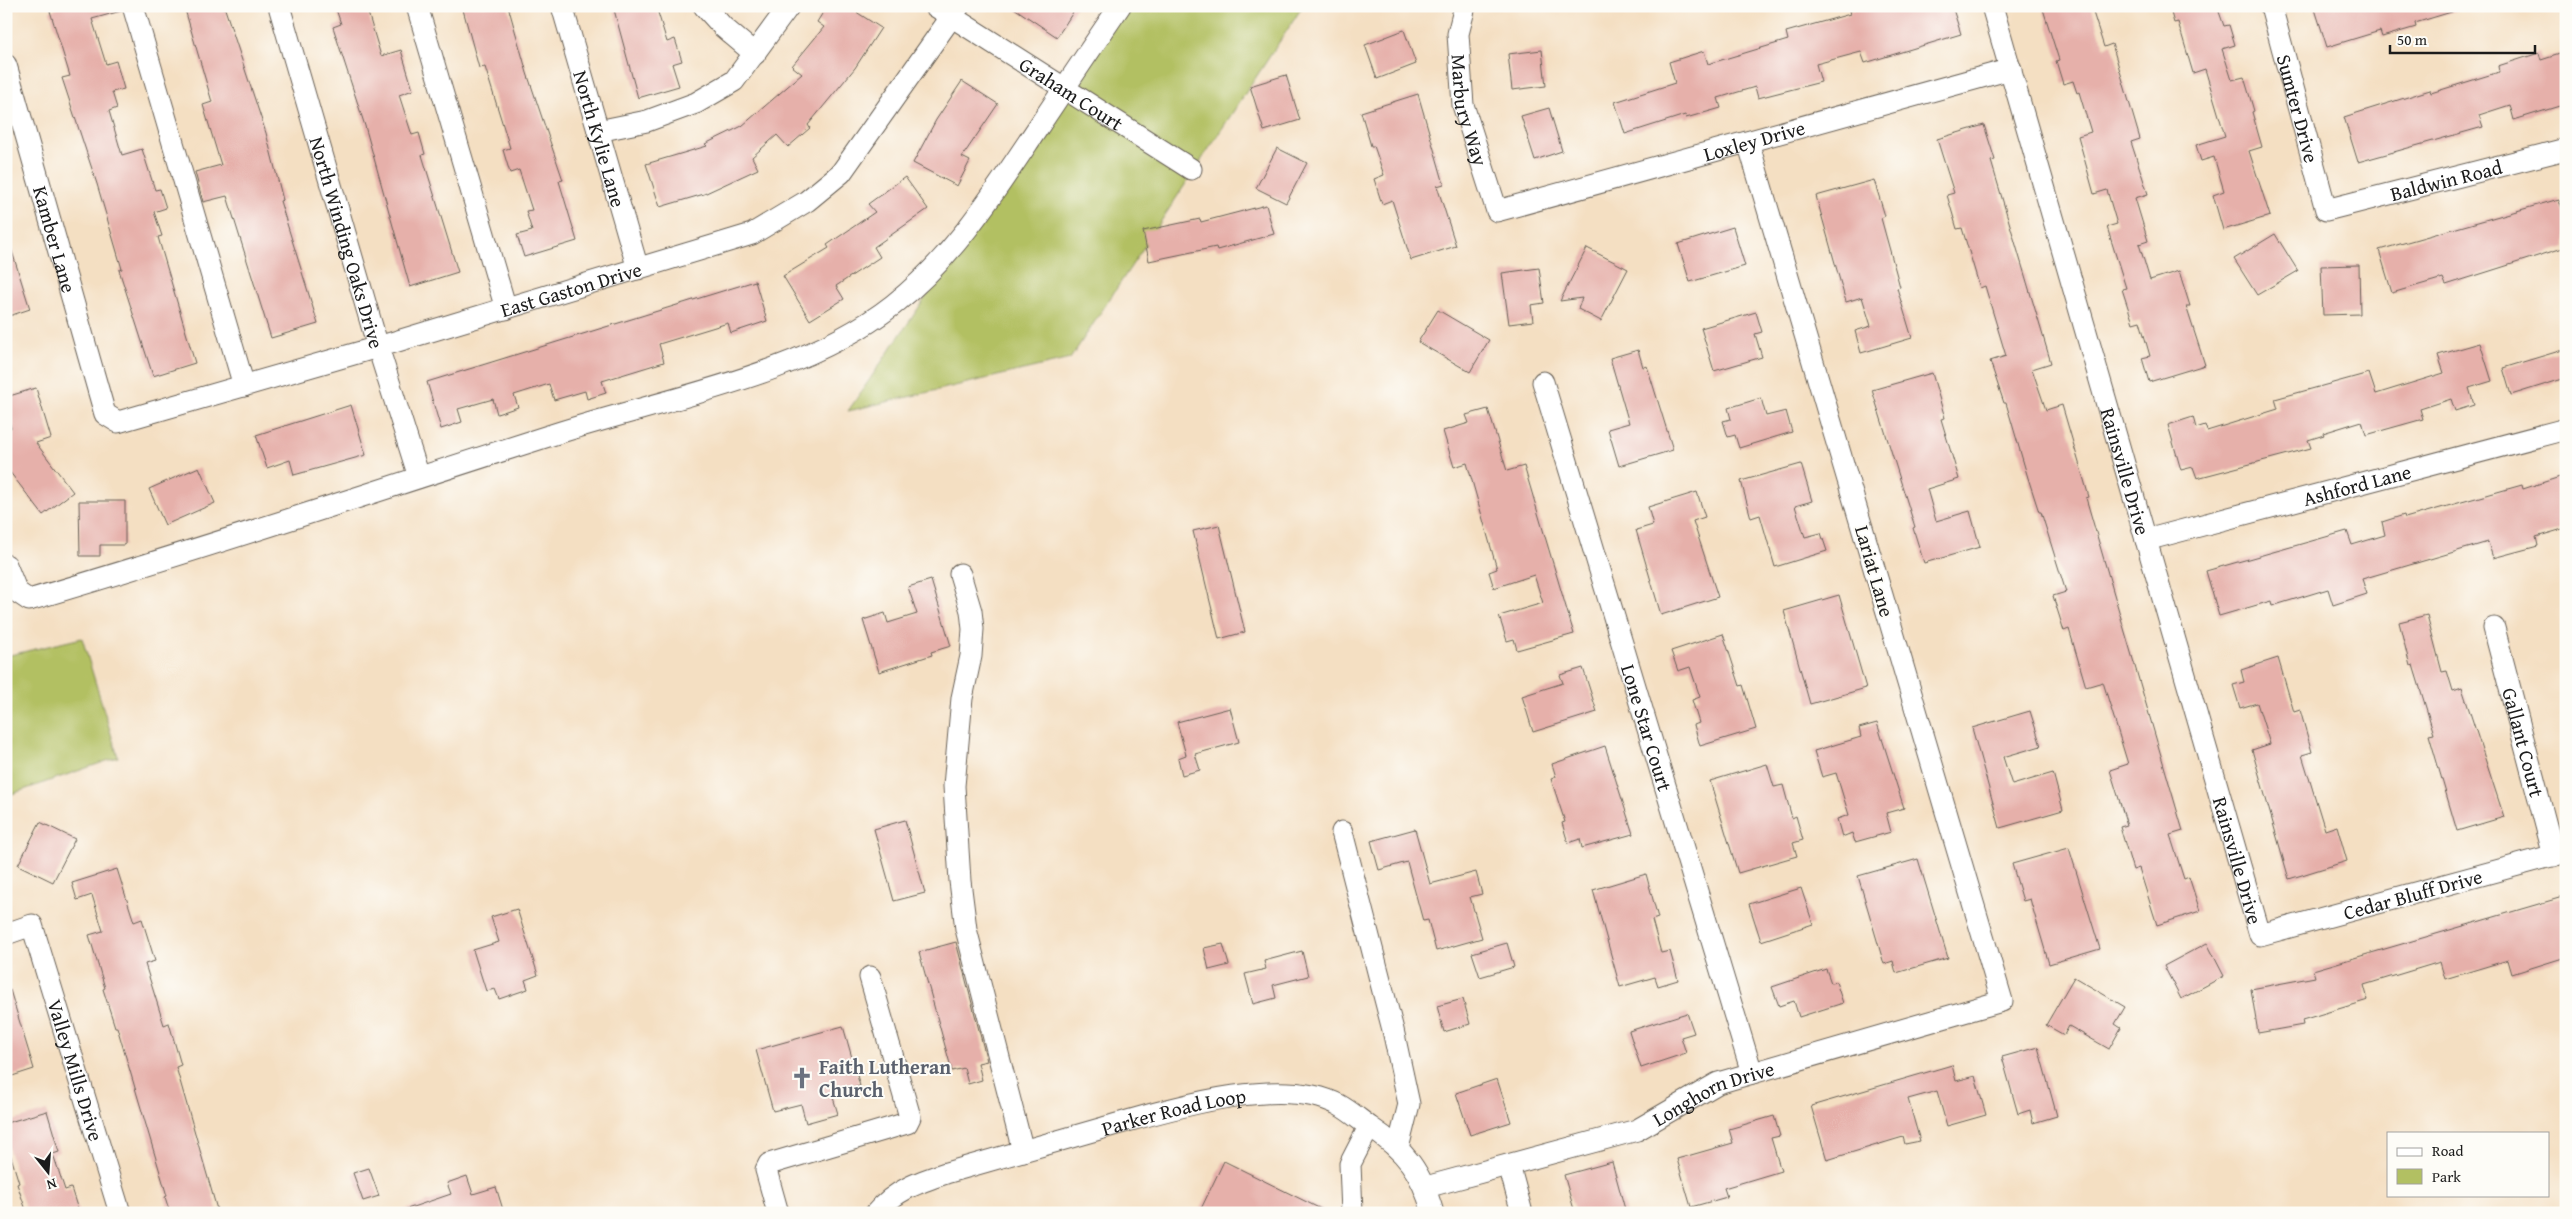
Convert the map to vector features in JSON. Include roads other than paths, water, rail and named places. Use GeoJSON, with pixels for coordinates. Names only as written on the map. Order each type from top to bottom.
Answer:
{"type":"FeatureCollection","features":[{"type":"Feature","properties":{"kind":"street"},"geometry":{"type":"LineString","coordinates":[[133,6],[244,386]]}},
{"type":"Feature","properties":{"kind":"street","name":"North Winding Oaks Drive"},"geometry":{"type":"LineString","coordinates":[[279,6],[378,347],[419,477]]}},
{"type":"Feature","properties":{"kind":"street"},"geometry":{"type":"LineString","coordinates":[[417,6],[506,309]]}},
{"type":"Feature","properties":{"kind":"street","name":"North Kylie Lane"},"geometry":{"type":"LineString","coordinates":[[562,6],[638,269]]}},
{"type":"Feature","properties":{"kind":"street"},"geometry":{"type":"LineString","coordinates":[[704,6],[723,27],[754,54]]}},
{"type":"Feature","properties":{"kind":"street"},"geometry":{"type":"LineString","coordinates":[[598,131],[647,121],[696,103],[734,81],[789,6]]}},
{"type":"Feature","properties":{"kind":"street"},"geometry":{"type":"LineString","coordinates":[[6,565],[17,592],[29,600],[143,567],[419,477],[754,374],[796,358],[857,329],[893,304],[957,244],[1120,6]]}},
{"type":"Feature","properties":{"kind":"street","name":"Marbury Way"},"geometry":{"type":"LineString","coordinates":[[1465,6],[1458,34],[1463,105],[1497,211]]}},
{"type":"Feature","properties":{"kind":"street","name":"Rainsville Drive"},"geometry":{"type":"LineString","coordinates":[[1992,6],[2260,935]]}},
{"type":"Feature","properties":{"kind":"street","name":"Sumter Drive"},"geometry":{"type":"LineString","coordinates":[[2271,6],[2326,210]]}},
{"type":"Feature","properties":{"kind":"street","name":"East Gaston Drive"},"geometry":{"type":"LineString","coordinates":[[105,414],[118,422],[378,347],[752,234],[807,201],[841,172],[949,10]]}},
{"type":"Feature","properties":{"kind":"street","name":"Graham Court"},"geometry":{"type":"LineString","coordinates":[[949,10],[1064,89],[1191,169]]}},
{"type":"Feature","properties":{"kind":"street","name":"Kamber Lane"},"geometry":{"type":"LineString","coordinates":[[6,65],[105,414]]}},
{"type":"Feature","properties":{"kind":"street","name":"Loxley Drive"},"geometry":{"type":"LineString","coordinates":[[1497,211],[2011,69]]}},
{"type":"Feature","properties":{"kind":"street","name":"Lariat Lane"},"geometry":{"type":"LineString","coordinates":[[1748,142],[2002,1001]]}},
{"type":"Feature","properties":{"kind":"street","name":"Baldwin Road"},"geometry":{"type":"LineString","coordinates":[[2326,210],[2566,149]]}},
{"type":"Feature","properties":{"kind":"street","name":"Lone Star Court"},"geometry":{"type":"LineString","coordinates":[[1543,382],[1752,1073]]}},
{"type":"Feature","properties":{"kind":"street","name":"Ashford Lane"},"geometry":{"type":"LineString","coordinates":[[2146,540],[2566,429]]}},
{"type":"Feature","properties":{"kind":"street"},"geometry":{"type":"LineString","coordinates":[[960,574],[971,611],[973,629],[971,656],[962,698],[954,786],[962,905],[966,929],[1023,1151]]}},
{"type":"Feature","properties":{"kind":"street","name":"Gallant Court"},"geometry":{"type":"LineString","coordinates":[[2494,628],[2560,854]]}},
{"type":"Feature","properties":{"kind":"street"},"geometry":{"type":"LineString","coordinates":[[1342,832],[1393,1030],[1409,1104],[1398,1148]]}},
{"type":"Feature","properties":{"kind":"street","name":"Cedar Bluff Drive"},"geometry":{"type":"LineString","coordinates":[[2260,935],[2560,854]]}},
{"type":"Feature","properties":{"kind":"street","name":"Valley Mills Drive"},"geometry":{"type":"LineString","coordinates":[[6,934],[32,925],[120,1213]]}},
{"type":"Feature","properties":{"kind":"street"},"geometry":{"type":"LineString","coordinates":[[778,1213],[766,1170],[769,1164],[907,1123],[910,1117],[870,977]]}},
{"type":"Feature","properties":{"kind":"street","name":"Longhorn Drive"},"geometry":{"type":"LineString","coordinates":[[1426,1188],[1637,1130],[1718,1083],[2002,1001]]}},
{"type":"Feature","properties":{"kind":"street","name":"Parker Road Loop"},"geometry":{"type":"LineString","coordinates":[[876,1213],[899,1192],[914,1183],[1190,1103],[1239,1095],[1294,1094],[1321,1099],[1338,1105],[1398,1148],[1412,1164],[1426,1188],[1433,1213]]}},
{"type":"Feature","properties":{"kind":"street"},"geometry":{"type":"LineString","coordinates":[[1352,1213],[1350,1164],[1369,1126]]}},
{"type":"Feature","properties":{"kind":"street"},"geometry":{"type":"LineString","coordinates":[[1509,1165],[1522,1213]]}},
{"type":"Feature","properties":{"kind":"place","name":"Faith Lutheran Church"},"geometry":{"type":"Point","coordinates":[802,1078]}}]}
